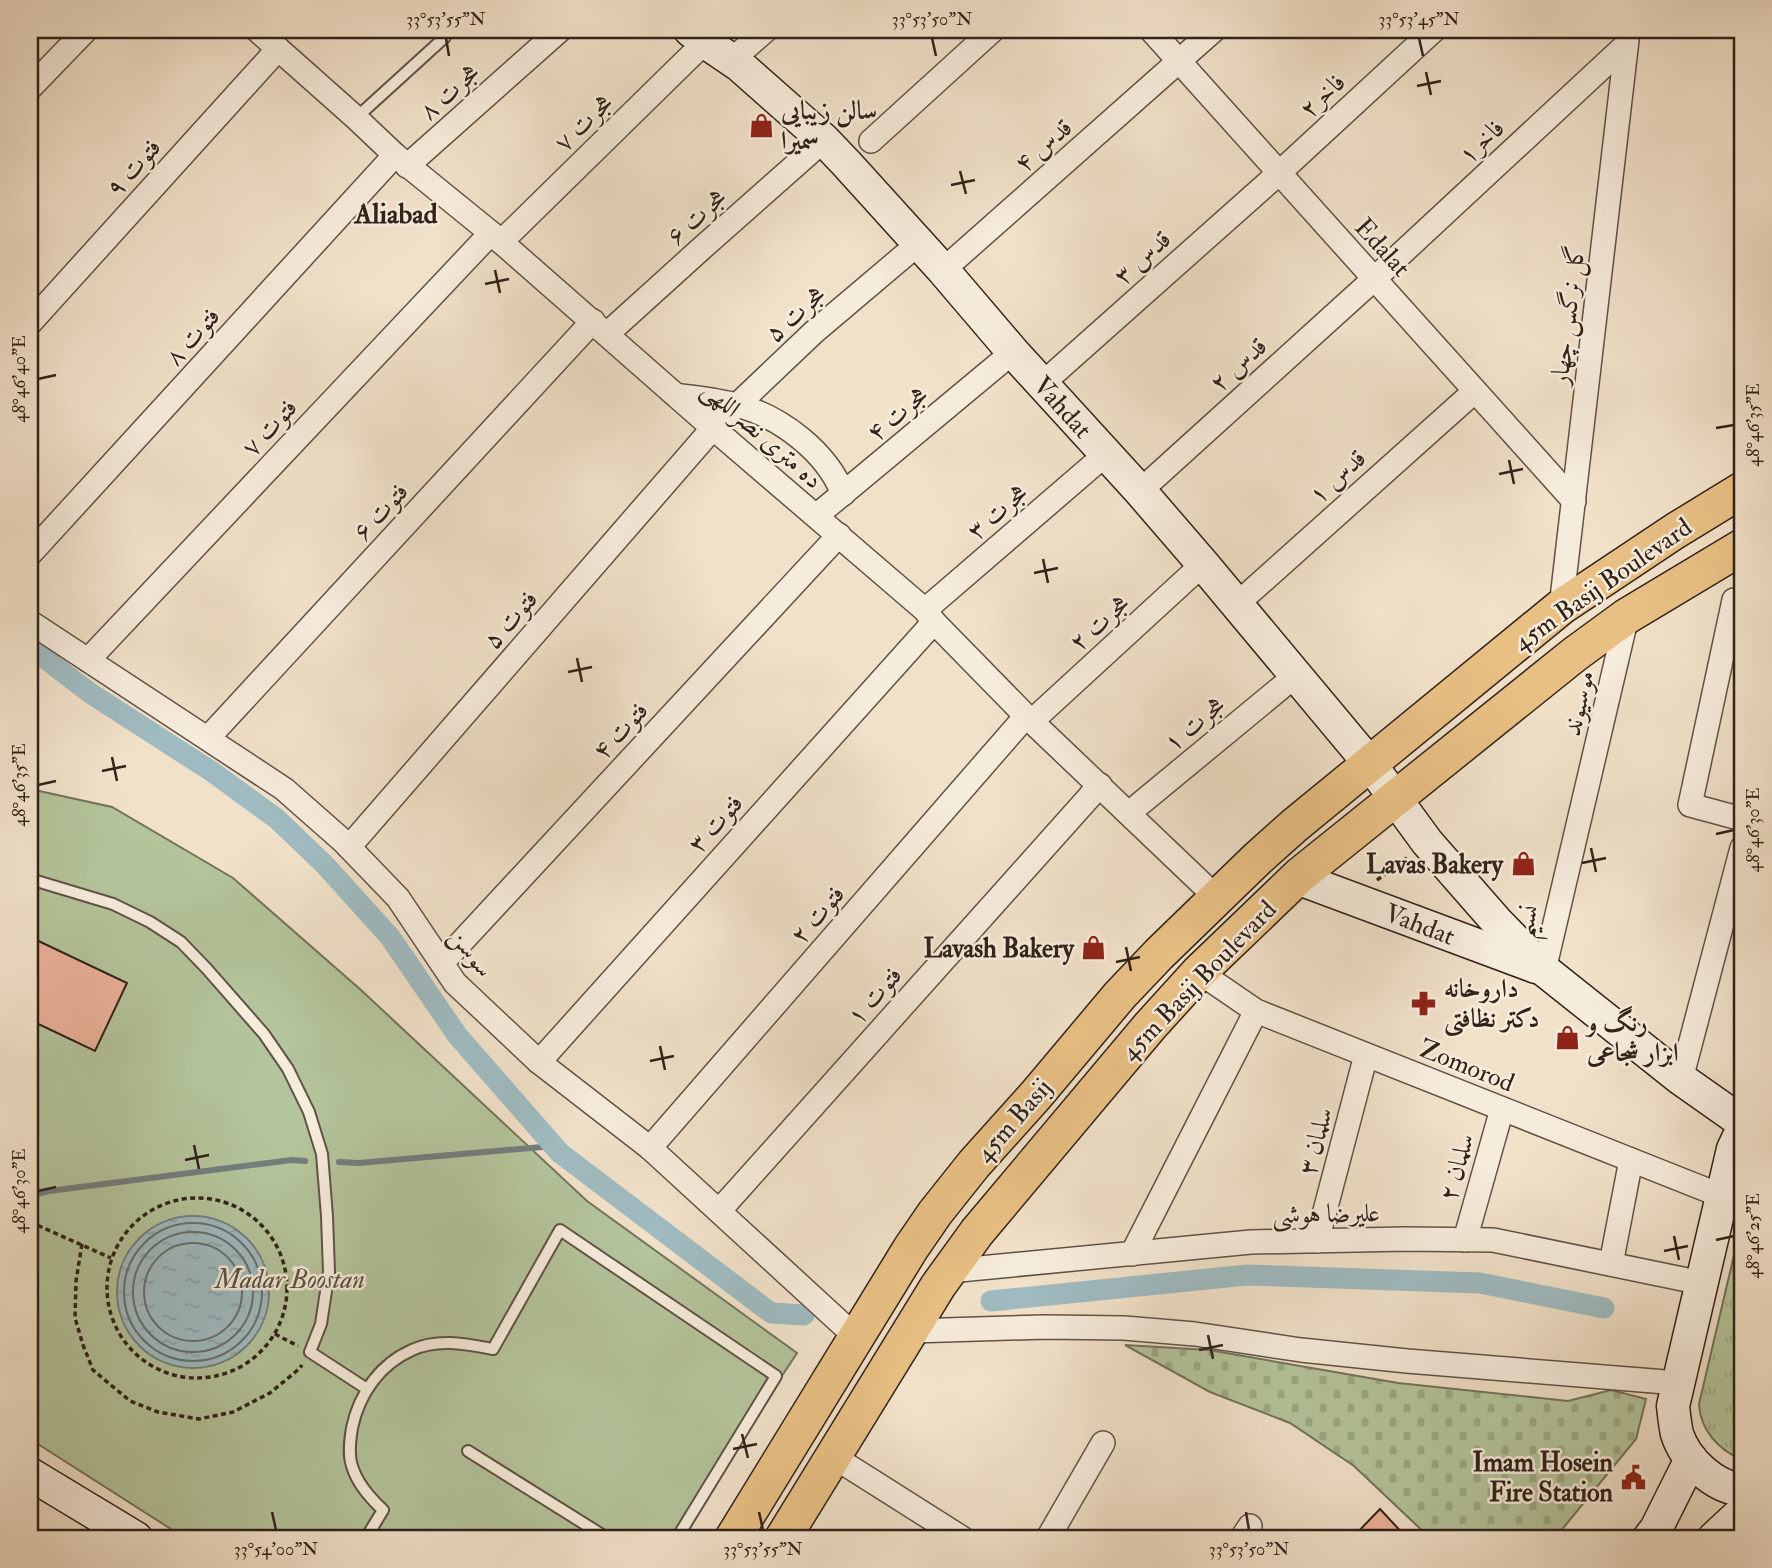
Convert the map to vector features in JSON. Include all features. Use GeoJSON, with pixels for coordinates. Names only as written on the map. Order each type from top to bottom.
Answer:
{"type":"FeatureCollection","features":[{"type":"Feature","properties":{"kind":"main road","name":"45m Basij Boulevard"},"geometry":{"type":"LineString","coordinates":[[1370,764],[1561,607],[1742,490]]}},
{"type":"Feature","properties":{"kind":"main road","name":"45m Basij Boulevard"},"geometry":{"type":"LineString","coordinates":[[783,1538],[976,1232],[1199,972],[1297,878],[1575,654],[1627,616],[1742,547]]}},
{"type":"Feature","properties":{"kind":"main road","name":"45m Basij"},"geometry":{"type":"LineString","coordinates":[[733,1538],[911,1248],[974,1164],[1120,995],[1159,954],[1258,858],[1370,764]]}},
{"type":"Feature","properties":{"kind":"main road"},"geometry":{"type":"LineString","coordinates":[[1120,995],[1150,1026]]}},
{"type":"Feature","properties":{"kind":"street"},"geometry":{"type":"LineString","coordinates":[[30,88],[86,30]]}},
{"type":"Feature","properties":{"kind":"street","name":"هجرت ۸"},"geometry":{"type":"LineString","coordinates":[[401,160],[560,30]]}},
{"type":"Feature","properties":{"kind":"street"},"geometry":{"type":"LineString","coordinates":[[737,62],[766,30]]}},
{"type":"Feature","properties":{"kind":"street"},"geometry":{"type":"LineString","coordinates":[[871,141],[993,30]]}},
{"type":"Feature","properties":{"kind":"street","name":"Edalat"},"geometry":{"type":"LineString","coordinates":[[1151,30],[1574,502]]}},
{"type":"Feature","properties":{"kind":"street","name":"قدس ۴"},"geometry":{"type":"LineString","coordinates":[[943,270],[1214,30]]}},
{"type":"Feature","properties":{"kind":"street","name":"فاخر۲"},"geometry":{"type":"LineString","coordinates":[[1279,173],[1434,30]]}},
{"type":"Feature","properties":{"kind":"street","name":"Vahdat"},"geometry":{"type":"LineString","coordinates":[[702,34],[824,140],[943,270],[1237,604],[1370,764],[1427,842],[1459,880],[1544,970],[1681,1079],[1742,1122]]}},
{"type":"Feature","properties":{"kind":"street","name":"هجرت ۷"},"geometry":{"type":"LineString","coordinates":[[496,237],[702,34]]}},
{"type":"Feature","properties":{"kind":"street","name":"ده متری نصراللهی"},"geometry":{"type":"LineString","coordinates":[[266,36],[401,160],[496,237],[929,616],[1029,719],[1217,898]]}},
{"type":"Feature","properties":{"kind":"street","name":"فتوت ۹"},"geometry":{"type":"LineString","coordinates":[[30,323],[266,36]]}},
{"type":"Feature","properties":{"kind":"street","name":"فاخر۱"},"geometry":{"type":"LineString","coordinates":[[1374,279],[1627,38]]}},
{"type":"Feature","properties":{"kind":"street","name":"گل نرگس چهار"},"geometry":{"type":"LineString","coordinates":[[1561,607],[1627,38]]}},
{"type":"Feature","properties":{"kind":"street","name":"هجرت ۶"},"geometry":{"type":"LineString","coordinates":[[600,328],[692,256],[824,140]]}},
{"type":"Feature","properties":{"kind":"street","name":"فتوت ۸"},"geometry":{"type":"LineString","coordinates":[[30,554],[401,160]]}},
{"type":"Feature","properties":{"kind":"street","name":"قدس ۳"},"geometry":{"type":"LineString","coordinates":[[1042,384],[1279,173]]}},
{"type":"Feature","properties":{"kind":"street","name":"فتوت ۷"},"geometry":{"type":"LineString","coordinates":[[88,660],[496,237]]}},
{"type":"Feature","properties":{"kind":"street","name":"هجرت ۵"},"geometry":{"type":"LineString","coordinates":[[713,428],[814,332],[918,244]]}},
{"type":"Feature","properties":{"kind":"street","name":"قدس ۲"},"geometry":{"type":"LineString","coordinates":[[1140,491],[1374,279]]}},
{"type":"Feature","properties":{"kind":"street","name":"فتوت ۶"},"geometry":{"type":"LineString","coordinates":[[208,738],[600,328]]}},
{"type":"Feature","properties":{"kind":"street","name":"هجرت ۴"},"geometry":{"type":"LineString","coordinates":[[816,516],[1013,352]]}},
{"type":"Feature","properties":{"kind":"street","name":"قدس ۱"},"geometry":{"type":"LineString","coordinates":[[1237,604],[1475,391]]}},
{"type":"Feature","properties":{"kind":"street"},"geometry":{"type":"LineString","coordinates":[[676,395],[737,405],[790,429],[820,456],[843,494]]}},
{"type":"Feature","properties":{"kind":"street","name":"فتوت ۵"},"geometry":{"type":"LineString","coordinates":[[349,847],[713,428]]}},
{"type":"Feature","properties":{"kind":"street","name":"هجرت ۳"},"geometry":{"type":"LineString","coordinates":[[929,616],[1106,454]]}},
{"type":"Feature","properties":{"kind":"street","name":"فتوت ۴"},"geometry":{"type":"LineString","coordinates":[[442,963],[839,536]]}},
{"type":"Feature","properties":{"kind":"street","name":"هجرت ۲"},"geometry":{"type":"LineString","coordinates":[[1029,719],[1203,564]]}},
{"type":"Feature","properties":{"kind":"street"},"geometry":{"type":"LineString","coordinates":[[1734,600],[1690,805],[1742,819]]}},
{"type":"Feature","properties":{"kind":"street","name":"فتوت ۳"},"geometry":{"type":"LineString","coordinates":[[539,1062],[929,616]]}},
{"type":"Feature","properties":{"kind":"street","name":"موسیوند"},"geometry":{"type":"LineString","coordinates":[[1583,803],[1627,616]]}},
{"type":"Feature","properties":{"kind":"street","name":"سوسن"},"geometry":{"type":"LineString","coordinates":[[30,622],[284,789],[349,847],[398,898],[456,983],[539,1062],[650,1148],[856,1338]]}},
{"type":"Feature","properties":{"kind":"street","name":"هجرت ۱"},"geometry":{"type":"LineString","coordinates":[[1129,813],[1295,676]]}},
{"type":"Feature","properties":{"kind":"street","name":"فتوت ۲"},"geometry":{"type":"LineString","coordinates":[[650,1148],[1029,719]]}},
{"type":"Feature","properties":{"kind":"street","name":"فتوت ۱"},"geometry":{"type":"LineString","coordinates":[[719,1211],[1100,785]]}},
{"type":"Feature","properties":{"kind":"street","name":"نسیم"},"geometry":{"type":"LineString","coordinates":[[1544,970],[1583,803]]}},
{"type":"Feature","properties":{"kind":"street"},"geometry":{"type":"LineString","coordinates":[[1681,1079],[1742,848]]}},
{"type":"Feature","properties":{"kind":"street","name":"Vahdat"},"geometry":{"type":"LineString","coordinates":[[1297,878],[1544,970]]}},
{"type":"Feature","properties":{"kind":"street","name":"Zomorod"},"geometry":{"type":"LineString","coordinates":[[1199,972],[1256,1011],[1722,1196]]}},
{"type":"Feature","properties":{"kind":"street"},"geometry":{"type":"LineString","coordinates":[[1132,1254],[1256,1011]]}},
{"type":"Feature","properties":{"kind":"street","name":"سلمان ۳"},"geometry":{"type":"LineString","coordinates":[[1317,1241],[1366,1055]]}},
{"type":"Feature","properties":{"kind":"street","name":"سلمان ۲"},"geometry":{"type":"LineString","coordinates":[[1465,1240],[1502,1109]]}},
{"type":"Feature","properties":{"kind":"street"},"geometry":{"type":"LineString","coordinates":[[1742,1130],[1733,1149],[1673,1406],[1677,1434],[1691,1459],[1712,1478],[1742,1490]]}},
{"type":"Feature","properties":{"kind":"street"},"geometry":{"type":"LineString","coordinates":[[1611,1264],[1631,1160]]}},
{"type":"Feature","properties":{"kind":"street","name":"علیرضا هوشی"},"geometry":{"type":"LineString","coordinates":[[949,1271],[1251,1242],[1493,1240],[1702,1283]]}},
{"type":"Feature","properties":{"kind":"street"},"geometry":{"type":"LineString","coordinates":[[912,1331],[1045,1327],[1124,1328],[1195,1334],[1301,1350],[1394,1360],[1678,1383]]}},
{"type":"Feature","properties":{"kind":"street"},"geometry":{"type":"LineString","coordinates":[[1048,1538],[1103,1443]]}},
{"type":"Feature","properties":{"kind":"street"},"geometry":{"type":"LineString","coordinates":[[834,1457],[962,1538]]}},
{"type":"Feature","properties":{"kind":"street"},"geometry":{"type":"LineString","coordinates":[[1649,1538],[1691,1459]]}},
{"type":"Feature","properties":{"kind":"street"},"geometry":{"type":"LineString","coordinates":[[30,1474],[136,1538]]}},
{"type":"Feature","properties":{"kind":"street"},"geometry":{"type":"LineString","coordinates":[[1714,1538],[1742,1512]]}},
{"type":"Feature","properties":{"kind":"lane"},"geometry":{"type":"LineString","coordinates":[[356,118],[445,37]]}},
{"type":"Feature","properties":{"kind":"lane"},"geometry":{"type":"LineString","coordinates":[[30,879],[113,904],[150,922],[180,942],[264,1034],[289,1069],[309,1112],[321,1154],[326,1203],[328,1272],[321,1324],[310,1352],[367,1389]]}},
{"type":"Feature","properties":{"kind":"lane"},"geometry":{"type":"LineString","coordinates":[[366,1538],[383,1510],[361,1485],[352,1465],[350,1443],[355,1414],[367,1389],[377,1375],[413,1349],[442,1342],[493,1349],[560,1230],[776,1376],[677,1538]]}},
{"type":"Feature","properties":{"kind":"lane"},"geometry":{"type":"LineString","coordinates":[[468,1451],[607,1538]]}},
{"type":"Feature","properties":{"kind":"path"},"geometry":{"type":"LineString","coordinates":[[1353,899],[1427,842]]}},
{"type":"Feature","properties":{"kind":"path"},"geometry":{"type":"LineString","coordinates":[[209,1197],[238,1207],[263,1225],[279,1250],[287,1278],[285,1307],[275,1334],[256,1357],[231,1372],[203,1378],[174,1376],[148,1364],[126,1344],[111,1319],[106,1288],[111,1258],[126,1231],[149,1210],[178,1199],[209,1197]]}},
{"type":"Feature","properties":{"kind":"path"},"geometry":{"type":"LineString","coordinates":[[30,1222],[111,1258]]}},
{"type":"Feature","properties":{"kind":"path"},"geometry":{"type":"LineString","coordinates":[[82,1244],[76,1282],[75,1318],[83,1345],[93,1370],[130,1401],[158,1412],[199,1419],[233,1412],[270,1393],[299,1369],[310,1352],[275,1334]]}},
{"type":"Feature","properties":{"kind":"green space","name":"Madar Boostan"},"geometry":{"type":"Polygon","coordinates":[[[30,789],[112,807],[233,878],[361,990],[587,1201],[797,1353],[675,1538],[185,1538],[30,1439],[30,789]]]}},
{"type":"Feature","properties":{"kind":"green space"},"geometry":{"type":"Polygon","coordinates":[[[1742,1221],[1742,1460],[1726,1451],[1712,1438],[1703,1422],[1699,1404],[1742,1221]]]}},
{"type":"Feature","properties":{"kind":"green space"},"geometry":{"type":"Polygon","coordinates":[[[1125,1345],[1209,1350],[1398,1383],[1568,1401],[1611,1390],[1646,1399],[1636,1439],[1555,1538],[1430,1538],[1354,1466],[1290,1423],[1210,1392],[1125,1345]]]}},
{"type":"Feature","properties":{"kind":"water"},"geometry":{"type":"Polygon","coordinates":[[[193,1216],[222,1222],[247,1238],[263,1263],[269,1292],[263,1321],[247,1346],[222,1362],[193,1368],[164,1362],[139,1346],[123,1321],[117,1292],[123,1263],[139,1238],[164,1222],[193,1216]]]}},
{"type":"Feature","properties":{"kind":"building"},"geometry":{"type":"Polygon","coordinates":[[[30,937],[127,983],[95,1051],[30,1020],[30,937]]]}},
{"type":"Feature","properties":{"kind":"building"},"geometry":{"type":"Polygon","coordinates":[[[1380,1509],[1407,1538],[1352,1538],[1380,1509]]]}},
{"type":"Feature","properties":{"kind":"waterway"},"geometry":{"type":"LineString","coordinates":[[30,647],[90,693],[211,771],[277,819],[325,865],[390,937],[457,1035],[560,1153],[771,1313],[804,1315]]}},
{"type":"Feature","properties":{"kind":"waterway"},"geometry":{"type":"LineString","coordinates":[[339,1162],[359,1163],[554,1146]]}},
{"type":"Feature","properties":{"kind":"waterway"},"geometry":{"type":"LineString","coordinates":[[30,1196],[49,1191],[292,1160],[305,1161]]}},
{"type":"Feature","properties":{"kind":"waterway"},"geometry":{"type":"LineString","coordinates":[[991,1301],[1247,1275],[1480,1283],[1604,1308]]}},
{"type":"Feature","properties":{"kind":"place","name":"سالن زیبایی سمیرا"},"geometry":{"type":"Point","coordinates":[761,125]}},
{"type":"Feature","properties":{"kind":"place","name":"Lavas Bakery"},"geometry":{"type":"Point","coordinates":[1523,864]}},
{"type":"Feature","properties":{"kind":"place","name":"Lavash Bakery"},"geometry":{"type":"Point","coordinates":[1094,948]}},
{"type":"Feature","properties":{"kind":"place","name":"داروخانه دکتر نظافتی"},"geometry":{"type":"Point","coordinates":[1424,1003]}},
{"type":"Feature","properties":{"kind":"place","name":"رنگ و ابزار شجاعی"},"geometry":{"type":"Point","coordinates":[1567,1037]}},
{"type":"Feature","properties":{"kind":"place","name":"Imam Hosein Fire Station"},"geometry":{"type":"Point","coordinates":[1633,1477]}},
{"type":"Feature","properties":{"kind":"district","name":"Aliabad"},"geometry":{"type":"Point","coordinates":[396,213]}}]}
